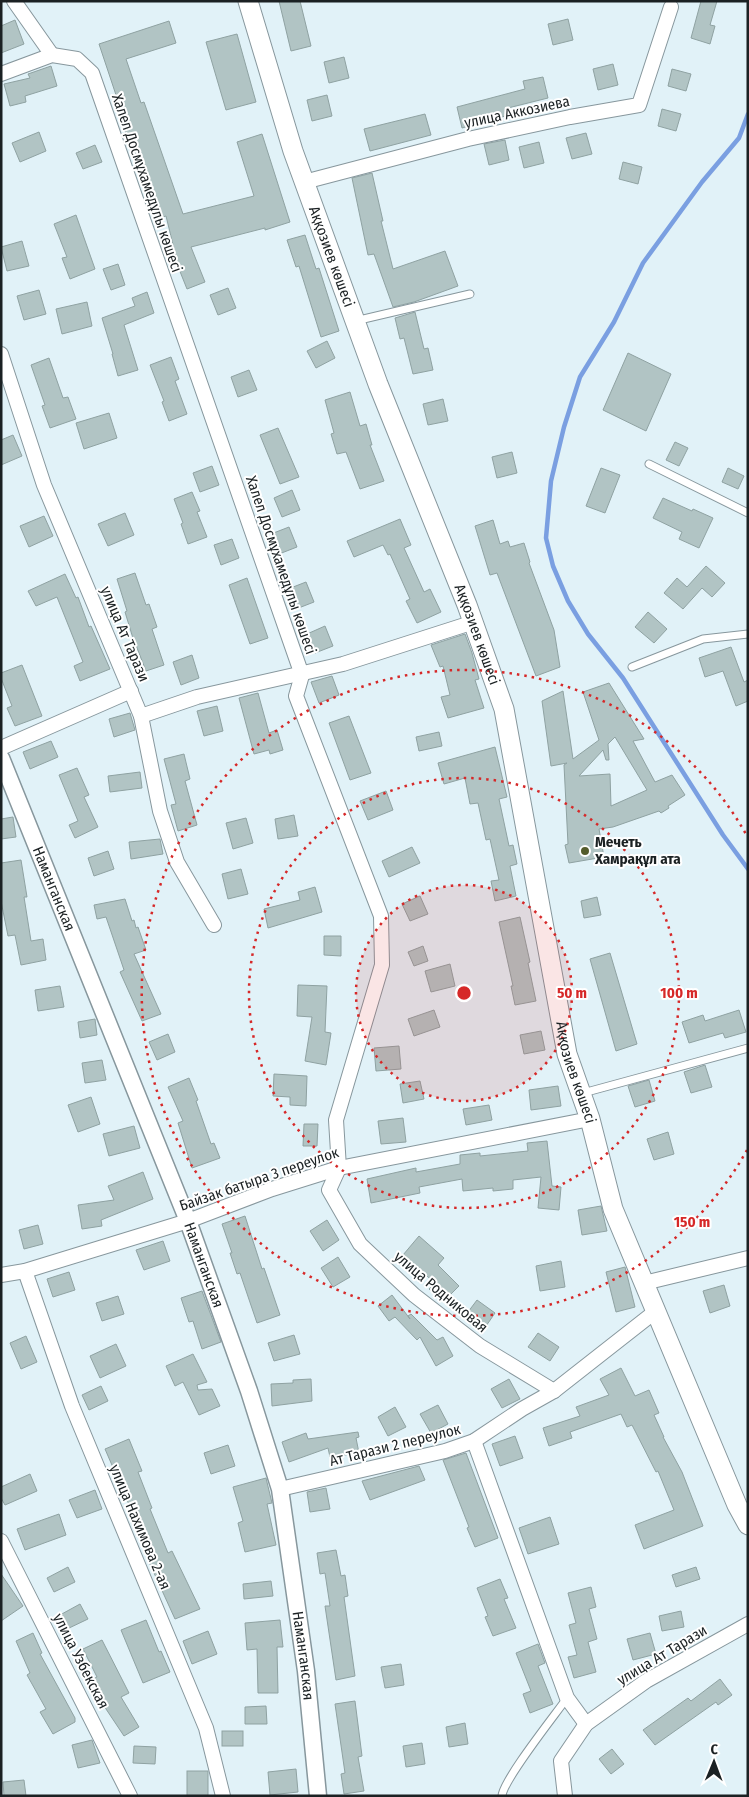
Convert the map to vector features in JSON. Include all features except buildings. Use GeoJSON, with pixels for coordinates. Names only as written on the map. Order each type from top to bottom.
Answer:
{"type":"FeatureCollection","features":[{"type":"Feature","properties":{"kind":"main road","name":"Аққозиев көшесі"},"geometry":{"type":"LineString","coordinates":[[248,1],[304,182],[378,384],[474,622],[504,709],[567,1054],[590,1119],[614,1209],[737,1505],[748,1525]]}},
{"type":"Feature","properties":{"kind":"street"},"geometry":{"type":"LineString","coordinates":[[1,74],[52,55],[14,1]]}},
{"type":"Feature","properties":{"kind":"street","name":"улица Аккозиева"},"geometry":{"type":"LineString","coordinates":[[304,182],[468,139],[639,104],[671,7]]}},
{"type":"Feature","properties":{"kind":"street","name":"Халел Досмұхамедұлы көшесі"},"geometry":{"type":"LineString","coordinates":[[52,55],[76,59],[92,73],[302,674],[296,696],[381,916],[382,965],[336,1120],[339,1168]]}},
{"type":"Feature","properties":{"kind":"street","name":"улица Ат Тарази"},"geometry":{"type":"LineString","coordinates":[[1,354],[44,486],[141,716],[160,811],[177,862],[214,925]]}},
{"type":"Feature","properties":{"kind":"street"},"geometry":{"type":"LineString","coordinates":[[141,716],[197,697],[343,664],[474,622]]}},
{"type":"Feature","properties":{"kind":"street"},"geometry":{"type":"LineString","coordinates":[[1,748],[132,691]]}},
{"type":"Feature","properties":{"kind":"street","name":"Наманганская"},"geometry":{"type":"LineString","coordinates":[[1,758],[188,1221],[249,1391],[280,1489],[306,1670],[318,1796]]}},
{"type":"Feature","properties":{"kind":"street","name":"Байзак батыра 3 переулок"},"geometry":{"type":"LineString","coordinates":[[1,1275],[24,1271],[188,1221],[272,1189],[339,1168],[590,1119]]}},
{"type":"Feature","properties":{"kind":"street","name":"улица Родниковая"},"geometry":{"type":"LineString","coordinates":[[339,1168],[329,1190],[360,1244],[414,1295],[480,1346],[554,1391]]}},
{"type":"Feature","properties":{"kind":"street"},"geometry":{"type":"LineString","coordinates":[[644,1283],[748,1258]]}},
{"type":"Feature","properties":{"kind":"street","name":"улица Нахимова 2-ая"},"geometry":{"type":"LineString","coordinates":[[24,1271],[72,1406],[206,1728],[223,1796]]}},
{"type":"Feature","properties":{"kind":"street","name":"Ат Тарази 2 переулок"},"geometry":{"type":"LineString","coordinates":[[280,1489],[445,1451],[474,1441],[522,1409],[554,1391],[656,1311]]}},
{"type":"Feature","properties":{"kind":"street"},"geometry":{"type":"LineString","coordinates":[[474,1441],[567,1698],[586,1724]]}},
{"type":"Feature","properties":{"kind":"street","name":"улица Узбекская"},"geometry":{"type":"LineString","coordinates":[[1,1541],[130,1796]]}},
{"type":"Feature","properties":{"kind":"street","name":"улица Ат Тарази"},"geometry":{"type":"LineString","coordinates":[[565,1796],[561,1761],[586,1724],[646,1680],[748,1624]]}},
{"type":"Feature","properties":{"kind":"lane"},"geometry":{"type":"LineString","coordinates":[[355,322],[470,294]]}},
{"type":"Feature","properties":{"kind":"lane"},"geometry":{"type":"LineString","coordinates":[[649,464],[748,513]]}},
{"type":"Feature","properties":{"kind":"lane"},"geometry":{"type":"LineString","coordinates":[[632,667],[703,639],[748,634]]}},
{"type":"Feature","properties":{"kind":"lane"},"geometry":{"type":"LineString","coordinates":[[580,1094],[748,1048]]}},
{"type":"Feature","properties":{"kind":"lane"},"geometry":{"type":"LineString","coordinates":[[502,1796],[502,1791],[515,1769],[567,1698]]}},
{"type":"Feature","properties":{"kind":"waterway"},"geometry":{"type":"LineString","coordinates":[[748,114],[739,138],[702,182],[643,263],[614,322],[580,377],[564,427],[551,481],[546,538],[553,566],[568,601],[588,634],[623,678],[723,835],[748,869]]}},
{"type":"Feature","properties":{"kind":"place","name":"Мечеть Хамрақұл ата"},"geometry":{"type":"Point","coordinates":[585,851]}}]}
